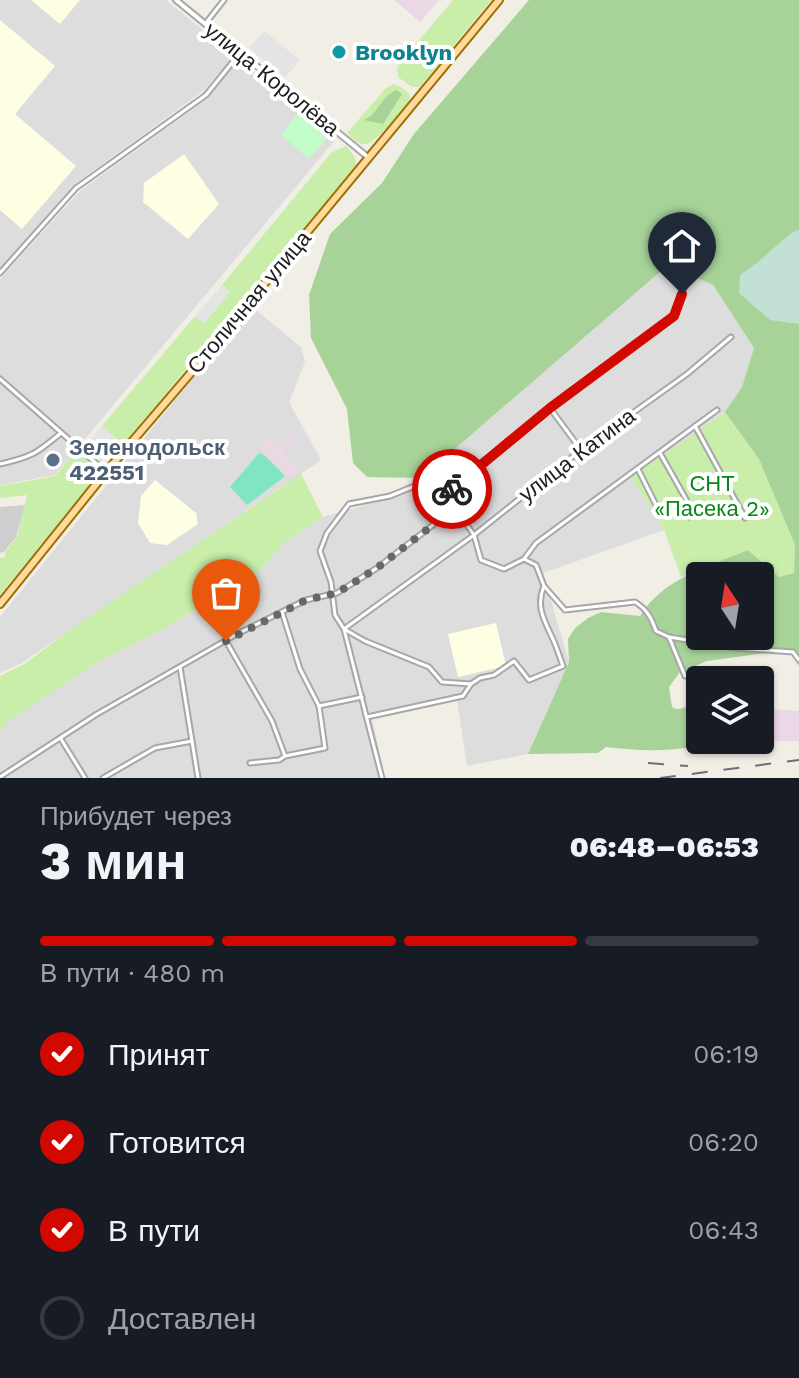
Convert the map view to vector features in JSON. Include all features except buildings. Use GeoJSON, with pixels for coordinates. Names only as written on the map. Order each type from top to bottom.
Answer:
{"type":"FeatureCollection","features":[{"type":"Feature","properties":{"kind":"main road","name":"Столичная улица"},"geometry":{"type":"LineString","coordinates":[[0,604],[499,0]]}},
{"type":"Feature","properties":{"kind":"street","name":"улица Королёва"},"geometry":{"type":"LineString","coordinates":[[176,0],[369,158]]}},
{"type":"Feature","properties":{"kind":"street"},"geometry":{"type":"LineString","coordinates":[[205,24],[224,0]]}},
{"type":"Feature","properties":{"kind":"street"},"geometry":{"type":"LineString","coordinates":[[0,273],[76,188],[206,95],[240,53]]}},
{"type":"Feature","properties":{"kind":"street"},"geometry":{"type":"LineString","coordinates":[[441,498],[550,408],[674,316],[690,272]]}},
{"type":"Feature","properties":{"kind":"street","name":"улица Катина"},"geometry":{"type":"LineString","coordinates":[[344,629],[474,535],[581,450],[687,374],[731,337]]}},
{"type":"Feature","properties":{"kind":"street"},"geometry":{"type":"LineString","coordinates":[[0,379],[106,472]]}},
{"type":"Feature","properties":{"kind":"street"},"geometry":{"type":"LineString","coordinates":[[550,408],[581,450]]}},
{"type":"Feature","properties":{"kind":"street"},"geometry":{"type":"LineString","coordinates":[[382,778],[344,629],[335,615],[331,582],[320,551],[327,533],[349,504],[390,496],[417,485],[428,486],[464,521],[474,535],[481,560],[504,569],[524,559],[536,543],[717,410]]}},
{"type":"Feature","properties":{"kind":"street"},"geometry":{"type":"LineString","coordinates":[[695,426],[745,518]]}},
{"type":"Feature","properties":{"kind":"street"},"geometry":{"type":"LineString","coordinates":[[0,464],[25,459],[61,433]]}},
{"type":"Feature","properties":{"kind":"street"},"geometry":{"type":"LineString","coordinates":[[660,453],[687,501],[689,517]]}},
{"type":"Feature","properties":{"kind":"street"},"geometry":{"type":"LineString","coordinates":[[638,469],[656,505]]}},
{"type":"Feature","properties":{"kind":"street"},"geometry":{"type":"LineString","coordinates":[[0,777],[97,714],[226,641],[306,600],[337,593],[377,568],[433,525],[442,509],[441,498]]}},
{"type":"Feature","properties":{"kind":"street"},"geometry":{"type":"LineString","coordinates":[[524,559],[536,565],[544,586],[565,610],[635,602],[651,617],[656,631],[669,637],[736,648],[793,652],[799,660]]}},
{"type":"Feature","properties":{"kind":"street"},"geometry":{"type":"LineString","coordinates":[[367,717],[463,696],[471,684],[494,675],[514,661],[529,680],[563,666],[541,617],[539,596],[544,586]]}},
{"type":"Feature","properties":{"kind":"street"},"geometry":{"type":"LineString","coordinates":[[250,763],[279,760],[325,748],[319,706],[300,669],[282,612]]}},
{"type":"Feature","properties":{"kind":"street"},"geometry":{"type":"LineString","coordinates":[[344,629],[429,667],[442,682],[471,684]]}},
{"type":"Feature","properties":{"kind":"street"},"geometry":{"type":"LineString","coordinates":[[669,637],[685,676]]}},
{"type":"Feature","properties":{"kind":"street"},"geometry":{"type":"LineString","coordinates":[[226,641],[272,721],[285,756]]}},
{"type":"Feature","properties":{"kind":"street"},"geometry":{"type":"LineString","coordinates":[[180,667],[198,778]]}},
{"type":"Feature","properties":{"kind":"street"},"geometry":{"type":"LineString","coordinates":[[319,706],[362,697]]}},
{"type":"Feature","properties":{"kind":"street"},"geometry":{"type":"LineString","coordinates":[[61,739],[85,778]]}},
{"type":"Feature","properties":{"kind":"street"},"geometry":{"type":"LineString","coordinates":[[103,778],[155,748],[192,741]]}},
{"type":"Feature","properties":{"kind":"shaded area"},"geometry":{"type":"Polygon","coordinates":[[[0,0],[166,0],[234,56],[203,91],[75,184],[0,268],[0,0]]]}},
{"type":"Feature","properties":{"kind":"shaded area"},"geometry":{"type":"Polygon","coordinates":[[[31,0],[80,0],[60,24],[31,0]]]}},
{"type":"Feature","properties":{"kind":"shaded area"},"geometry":{"type":"Polygon","coordinates":[[[394,0],[439,0],[420,22],[394,0]]]}},
{"type":"Feature","properties":{"kind":"shaded area"},"geometry":{"type":"Polygon","coordinates":[[[0,20],[55,66],[15,114],[76,166],[22,229],[0,210],[0,20]]]}},
{"type":"Feature","properties":{"kind":"shaded area"},"geometry":{"type":"Polygon","coordinates":[[[264,31],[300,60],[285,78],[249,48],[264,31]]]}},
{"type":"Feature","properties":{"kind":"shaded area"},"geometry":{"type":"Polygon","coordinates":[[[239,59],[335,140],[55,475],[0,485],[0,279],[80,191],[208,98],[239,59]]]}},
{"type":"Feature","properties":{"kind":"shaded area"},"geometry":{"type":"Polygon","coordinates":[[[184,154],[219,204],[188,239],[143,202],[144,183],[184,154]]]}},
{"type":"Feature","properties":{"kind":"shaded area"},"geometry":{"type":"Polygon","coordinates":[[[799,230],[799,324],[770,320],[739,293],[740,275],[791,233],[799,230]]]}},
{"type":"Feature","properties":{"kind":"shaded area"},"geometry":{"type":"Polygon","coordinates":[[[668,264],[713,285],[754,348],[742,387],[725,412],[631,477],[664,530],[543,573],[569,662],[528,754],[467,766],[457,700],[372,718],[385,778],[0,778],[0,730],[8,721],[100,661],[163,629],[259,572],[284,542],[323,517],[391,498],[421,478],[668,264]]]}},
{"type":"Feature","properties":{"kind":"shaded area"},"geometry":{"type":"Polygon","coordinates":[[[222,285],[230,292],[204,323],[195,316],[222,285]]]}},
{"type":"Feature","properties":{"kind":"shaded area"},"geometry":{"type":"Polygon","coordinates":[[[251,306],[301,347],[305,362],[289,402],[321,460],[20,664],[0,673],[0,617],[251,306]]]}},
{"type":"Feature","properties":{"kind":"shaded area"},"geometry":{"type":"Polygon","coordinates":[[[102,426],[119,441],[100,463],[83,448],[102,426]]]}},
{"type":"Feature","properties":{"kind":"shaded area"},"geometry":{"type":"Polygon","coordinates":[[[296,432],[300,436],[282,453],[300,472],[292,480],[260,447],[269,438],[279,449],[296,432]]]}},
{"type":"Feature","properties":{"kind":"shaded area"},"geometry":{"type":"Polygon","coordinates":[[[155,480],[196,513],[198,524],[167,545],[150,543],[138,523],[141,496],[155,480]]]}},
{"type":"Feature","properties":{"kind":"shaded area"},"geometry":{"type":"Polygon","coordinates":[[[25,505],[16,537],[0,553],[0,507],[25,505]]]}},
{"type":"Feature","properties":{"kind":"shaded area"},"geometry":{"type":"Polygon","coordinates":[[[496,623],[506,666],[458,677],[448,634],[496,623]]]}},
{"type":"Feature","properties":{"kind":"shaded area"},"geometry":{"type":"Polygon","coordinates":[[[774,709],[799,711],[799,741],[774,741],[774,709]]]}},
{"type":"Feature","properties":{"kind":"green space"},"geometry":{"type":"Polygon","coordinates":[[[453,0],[491,0],[420,87],[412,87],[398,77],[397,69],[453,0]]]}},
{"type":"Feature","properties":{"kind":"green space"},"geometry":{"type":"Polygon","coordinates":[[[529,0],[799,0],[799,666],[789,650],[686,666],[669,687],[672,707],[680,709],[686,706],[686,748],[635,750],[606,747],[598,753],[528,754],[569,662],[568,639],[575,628],[601,612],[640,616],[661,592],[686,576],[686,650],[774,650],[774,573],[779,577],[794,573],[795,545],[759,459],[725,412],[742,387],[754,348],[713,285],[668,265],[421,478],[367,477],[353,463],[347,409],[311,338],[309,295],[330,234],[382,183],[414,134],[529,0]]]}},
{"type":"Feature","properties":{"kind":"green space"},"geometry":{"type":"Polygon","coordinates":[[[394,84],[410,95],[409,101],[374,140],[363,144],[356,141],[347,133],[386,88],[394,84]]]}},
{"type":"Feature","properties":{"kind":"green space"},"geometry":{"type":"Polygon","coordinates":[[[397,90],[402,94],[383,124],[364,120],[387,96],[397,90]]]}},
{"type":"Feature","properties":{"kind":"green space"},"geometry":{"type":"Polygon","coordinates":[[[297,114],[327,138],[309,159],[281,135],[297,114]]]}},
{"type":"Feature","properties":{"kind":"green space"},"geometry":{"type":"Polygon","coordinates":[[[346,146],[355,158],[355,167],[111,459],[107,455],[119,441],[102,426],[195,316],[204,323],[230,292],[222,285],[332,152],[346,146]]]}},
{"type":"Feature","properties":{"kind":"green space","name":"СНТ «Пасека 2»"},"geometry":{"type":"Polygon","coordinates":[[[725,412],[759,459],[795,545],[794,574],[779,577],[774,573],[774,562],[762,562],[748,550],[718,562],[686,562],[686,575],[681,577],[664,530],[631,477],[725,412]]]}},
{"type":"Feature","properties":{"kind":"green space"},"geometry":{"type":"Polygon","coordinates":[[[76,451],[100,472],[0,595],[0,558],[5,557],[5,552],[17,537],[27,495],[0,498],[0,486],[55,476],[76,451]]]}},
{"type":"Feature","properties":{"kind":"green space"},"geometry":{"type":"Polygon","coordinates":[[[259,453],[284,477],[247,505],[230,487],[259,453]]]}},
{"type":"Feature","properties":{"kind":"green space"},"geometry":{"type":"Polygon","coordinates":[[[300,472],[323,517],[284,542],[259,572],[163,629],[100,661],[8,721],[0,730],[0,676],[26,663],[300,472]]]}},
{"type":"Feature","properties":{"kind":"green space"},"geometry":{"type":"Polygon","coordinates":[[[748,550],[762,562],[718,562],[748,550]]]}},
{"type":"Feature","properties":{"kind":"railway"},"geometry":{"type":"LineString","coordinates":[[660,778],[799,760]]}},
{"type":"Feature","properties":{"kind":"railway"},"geometry":{"type":"LineString","coordinates":[[648,763],[688,766]]}},
{"type":"Feature","properties":{"kind":"way so far"},"geometry":{"type":"LineString","coordinates":[[226,641],[306,600],[337,593],[377,568],[433,525],[442,509],[441,498],[452,489]]}},
{"type":"Feature","properties":{"kind":"place","name":"Brooklyn"},"geometry":{"type":"Point","coordinates":[339,52]}},
{"type":"Feature","properties":{"kind":"place","name":"Зеленодольск 422551"},"geometry":{"type":"Point","coordinates":[53,460]}},
{"type":"Feature","properties":{"kind":"route"},"geometry":{"type":"LineString","coordinates":[[452,489],[550,408],[674,316],[682,294]]}}]}
